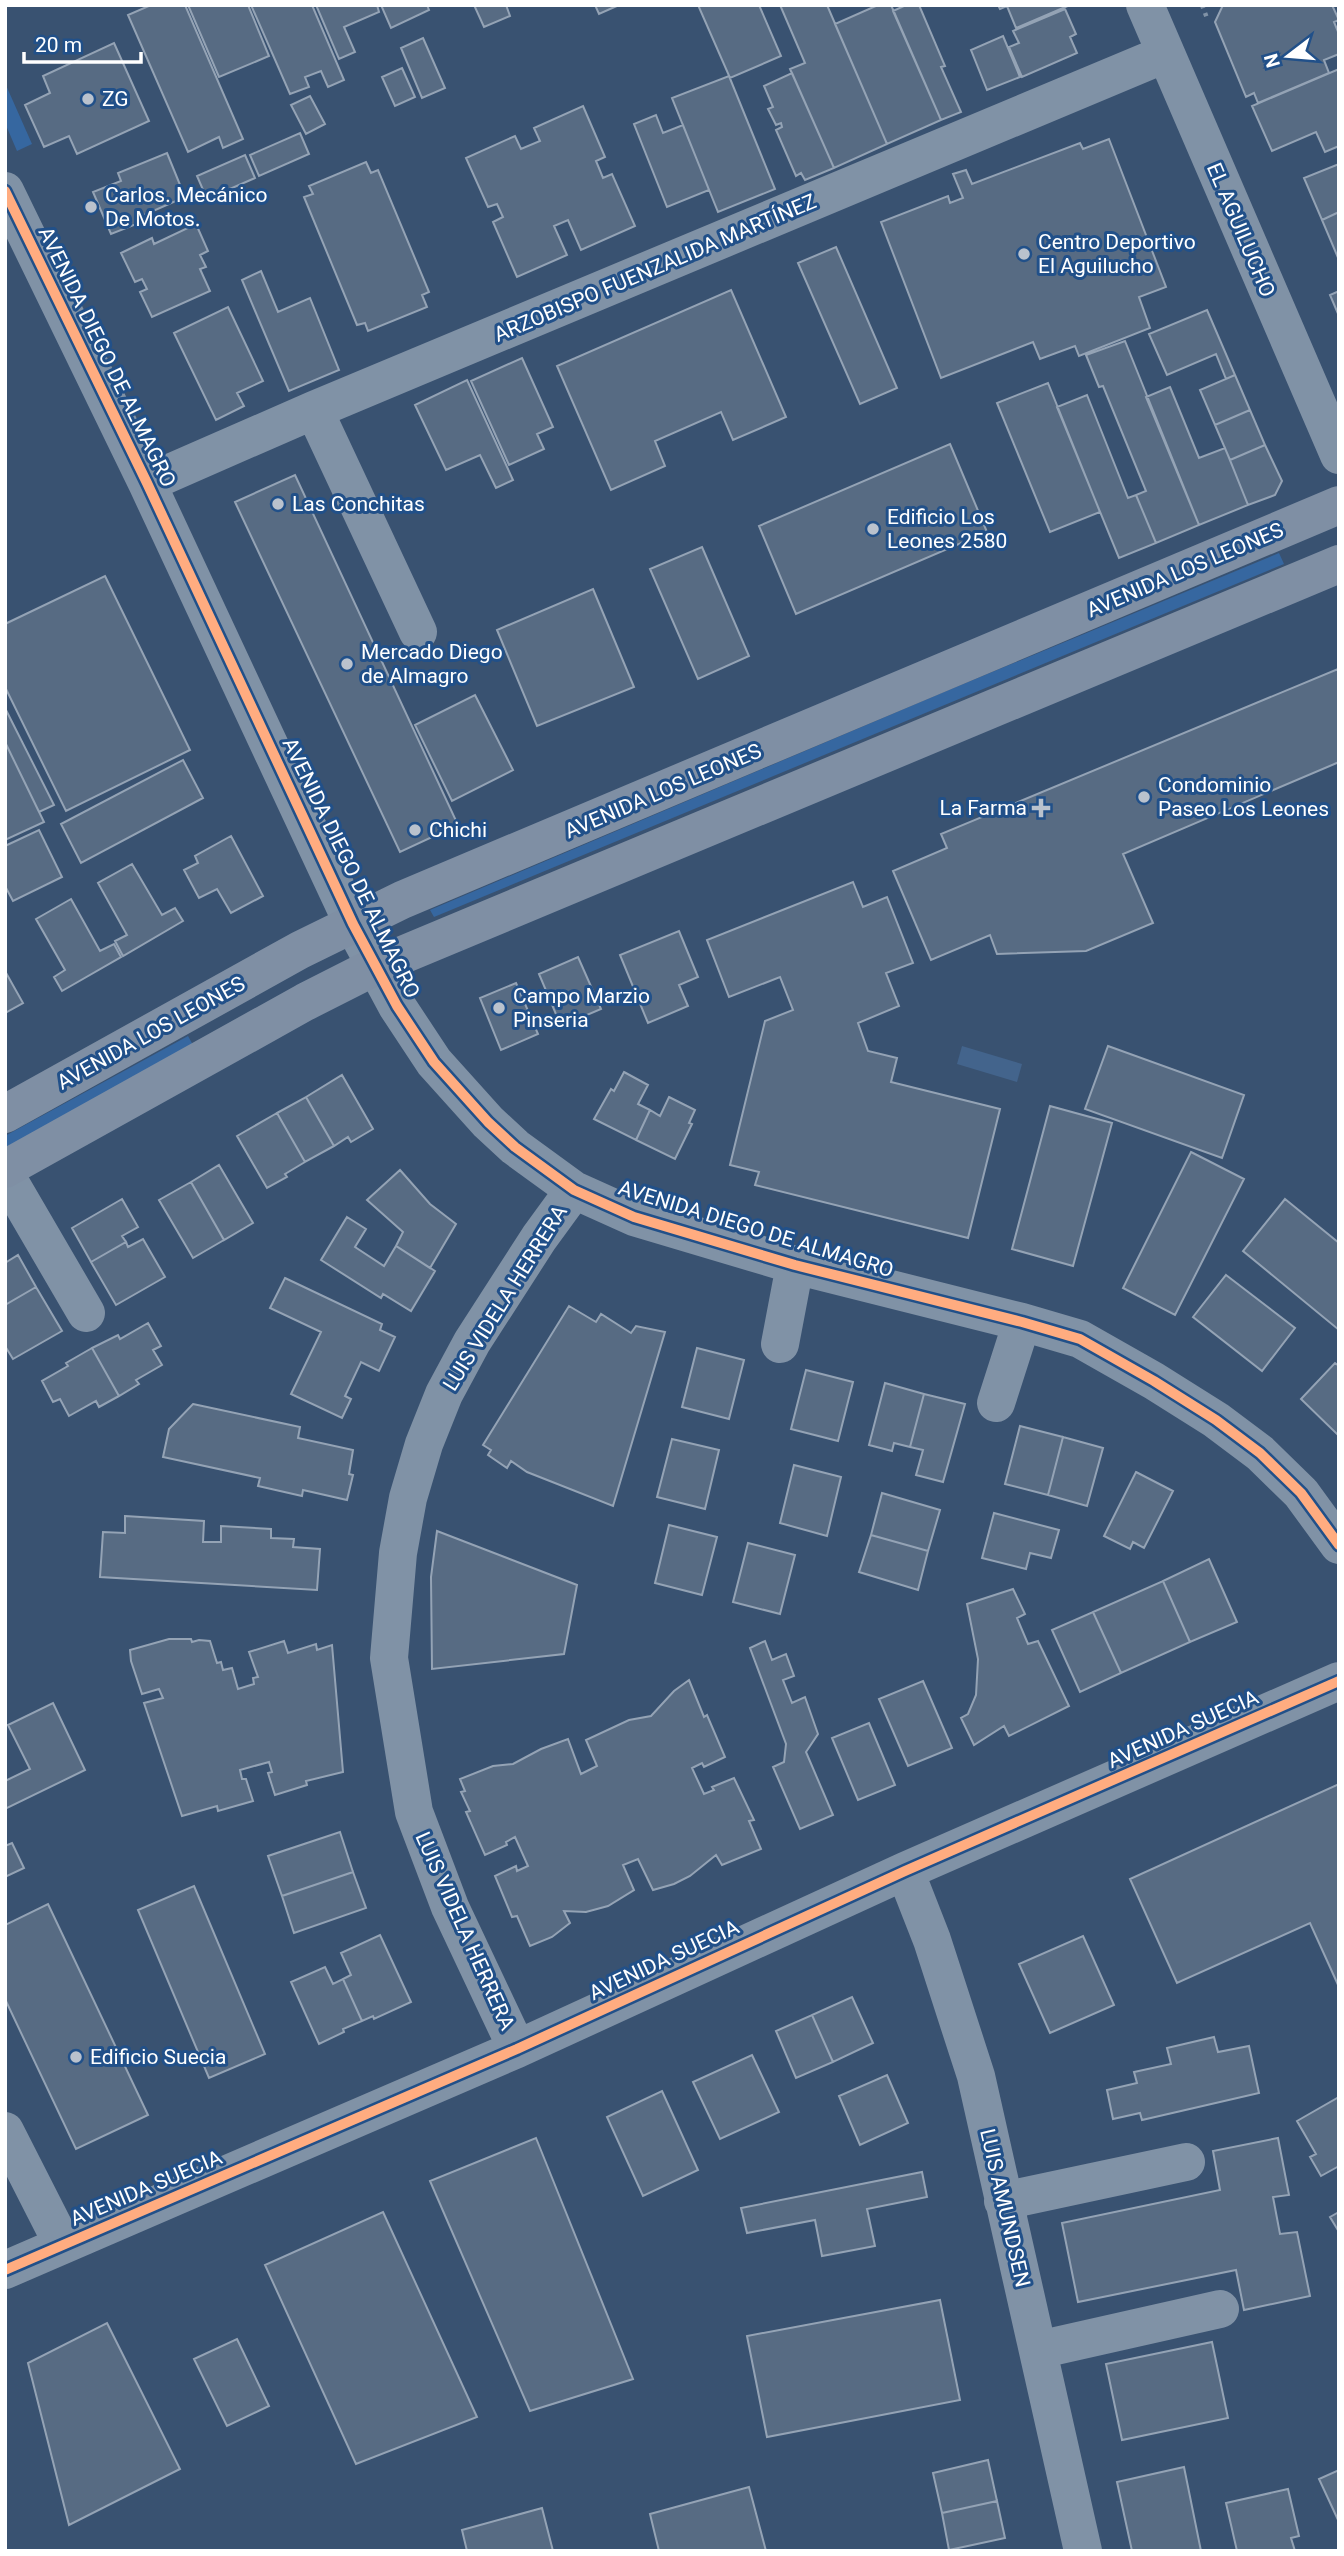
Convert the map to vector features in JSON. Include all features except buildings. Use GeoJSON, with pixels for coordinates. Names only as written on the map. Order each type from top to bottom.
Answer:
{"type":"FeatureCollection","features":[{"type":"Feature","properties":{"kind":"main road","name":"AVENIDA LOS LEONES"},"geometry":{"type":"LineString","coordinates":[[5,1114],[288,956],[402,900],[1339,505]]}},
{"type":"Feature","properties":{"kind":"main road"},"geometry":{"type":"LineString","coordinates":[[5,1171],[305,1002],[376,966],[1339,564]]}},
{"type":"Feature","properties":{"kind":"street","name":"EL AGUILUCHO"},"geometry":{"type":"LineString","coordinates":[[1144,5],[1339,455]]}},
{"type":"Feature","properties":{"kind":"street","name":"ARZOBISPO FUENZALIDA MARTÍNEZ"},"geometry":{"type":"LineString","coordinates":[[147,483],[314,410],[1165,54]]}},
{"type":"Feature","properties":{"kind":"street","name":"AVENIDA DIEGO DE ALMAGRO"},"geometry":{"type":"LineString","coordinates":[[5,191],[147,483],[353,924],[410,1028],[460,1093],[515,1147],[574,1190],[634,1217],[795,1265],[1080,1339],[1216,1420],[1260,1453],[1301,1493],[1339,1545]]}},
{"type":"Feature","properties":{"kind":"street"},"geometry":{"type":"LineString","coordinates":[[314,410],[418,632]]}},
{"type":"Feature","properties":{"kind":"street"},"geometry":{"type":"LineString","coordinates":[[5,1171],[86,1313]]}},
{"type":"Feature","properties":{"kind":"street","name":"LUIS VIDELA HERRERA"},"geometry":{"type":"LineString","coordinates":[[517,2049],[450,1907],[414,1812],[389,1658],[398,1553],[408,1498],[424,1444],[444,1394],[472,1342],[539,1238],[574,1190]]}},
{"type":"Feature","properties":{"kind":"street"},"geometry":{"type":"LineString","coordinates":[[780,1344],[795,1265]]}},
{"type":"Feature","properties":{"kind":"street"},"geometry":{"type":"LineString","coordinates":[[996,1403],[1022,1322]]}},
{"type":"Feature","properties":{"kind":"street","name":"AVENIDA SUECIA"},"geometry":{"type":"LineString","coordinates":[[5,2270],[517,2049],[905,1871],[1339,1681]]}},
{"type":"Feature","properties":{"kind":"street","name":"LUIS AMUNDSEN"},"geometry":{"type":"LineString","coordinates":[[905,1871],[932,1940],[976,2076],[1083,2551]]}},
{"type":"Feature","properties":{"kind":"street"},"geometry":{"type":"LineString","coordinates":[[5,2131],[63,2245]]}},
{"type":"Feature","properties":{"kind":"street"},"geometry":{"type":"LineString","coordinates":[[1003,2202],[1186,2162]]}},
{"type":"Feature","properties":{"kind":"street"},"geometry":{"type":"LineString","coordinates":[[1038,2350],[1220,2309]]}},
{"type":"Feature","properties":{"kind":"path"},"geometry":{"type":"LineString","coordinates":[[1202,5],[1207,18]]}},
{"type":"Feature","properties":{"kind":"shaded area"},"geometry":{"type":"Polygon","coordinates":[[[5,83],[32,144],[17,151],[5,123],[5,83]]]}},
{"type":"Feature","properties":{"kind":"shaded area"},"geometry":{"type":"Polygon","coordinates":[[[1279,553],[1284,564],[434,917],[430,910],[944,692],[1279,553]]]}},
{"type":"Feature","properties":{"kind":"shaded area"},"geometry":{"type":"Polygon","coordinates":[[[188,1036],[193,1045],[5,1148],[5,1136],[188,1036]]]}},
{"type":"Feature","properties":{"kind":"shaded area"},"geometry":{"type":"Polygon","coordinates":[[[962,1046],[1022,1064],[1017,1082],[957,1064],[962,1046]]]}},
{"type":"Feature","properties":{"kind":"cycle path"},"geometry":{"type":"LineString","coordinates":[[5,191],[147,483],[353,924],[397,1006],[434,1062],[488,1122],[515,1147],[574,1190],[634,1217],[795,1265],[1080,1339],[1216,1420],[1260,1453],[1301,1493],[1339,1545]]}},
{"type":"Feature","properties":{"kind":"cycle path"},"geometry":{"type":"LineString","coordinates":[[5,2270],[517,2049],[905,1871],[1339,1681]]}},
{"type":"Feature","properties":{"kind":"place","name":"ZG"},"geometry":{"type":"Point","coordinates":[88,99]}},
{"type":"Feature","properties":{"kind":"place","name":"Carlos. Mecánico De Motos."},"geometry":{"type":"Point","coordinates":[91,207]}},
{"type":"Feature","properties":{"kind":"place","name":"Centro Deportivo El Aguilucho"},"geometry":{"type":"Point","coordinates":[1024,254]}},
{"type":"Feature","properties":{"kind":"place","name":"Las Conchitas"},"geometry":{"type":"Point","coordinates":[278,504]}},
{"type":"Feature","properties":{"kind":"place","name":"Edificio Los Leones 2580"},"geometry":{"type":"Point","coordinates":[873,529]}},
{"type":"Feature","properties":{"kind":"place","name":"Mercado Diego de Almagro"},"geometry":{"type":"Point","coordinates":[347,664]}},
{"type":"Feature","properties":{"kind":"place","name":"Condominio Paseo Los Leones"},"geometry":{"type":"Point","coordinates":[1144,797]}},
{"type":"Feature","properties":{"kind":"place","name":"La Farma"},"geometry":{"type":"Point","coordinates":[1041,808]}},
{"type":"Feature","properties":{"kind":"place","name":"Chichi"},"geometry":{"type":"Point","coordinates":[415,830]}},
{"type":"Feature","properties":{"kind":"place","name":"Campo Marzio Pinseria"},"geometry":{"type":"Point","coordinates":[499,1008]}},
{"type":"Feature","properties":{"kind":"place","name":"Edificio Suecia"},"geometry":{"type":"Point","coordinates":[76,2057]}}]}
